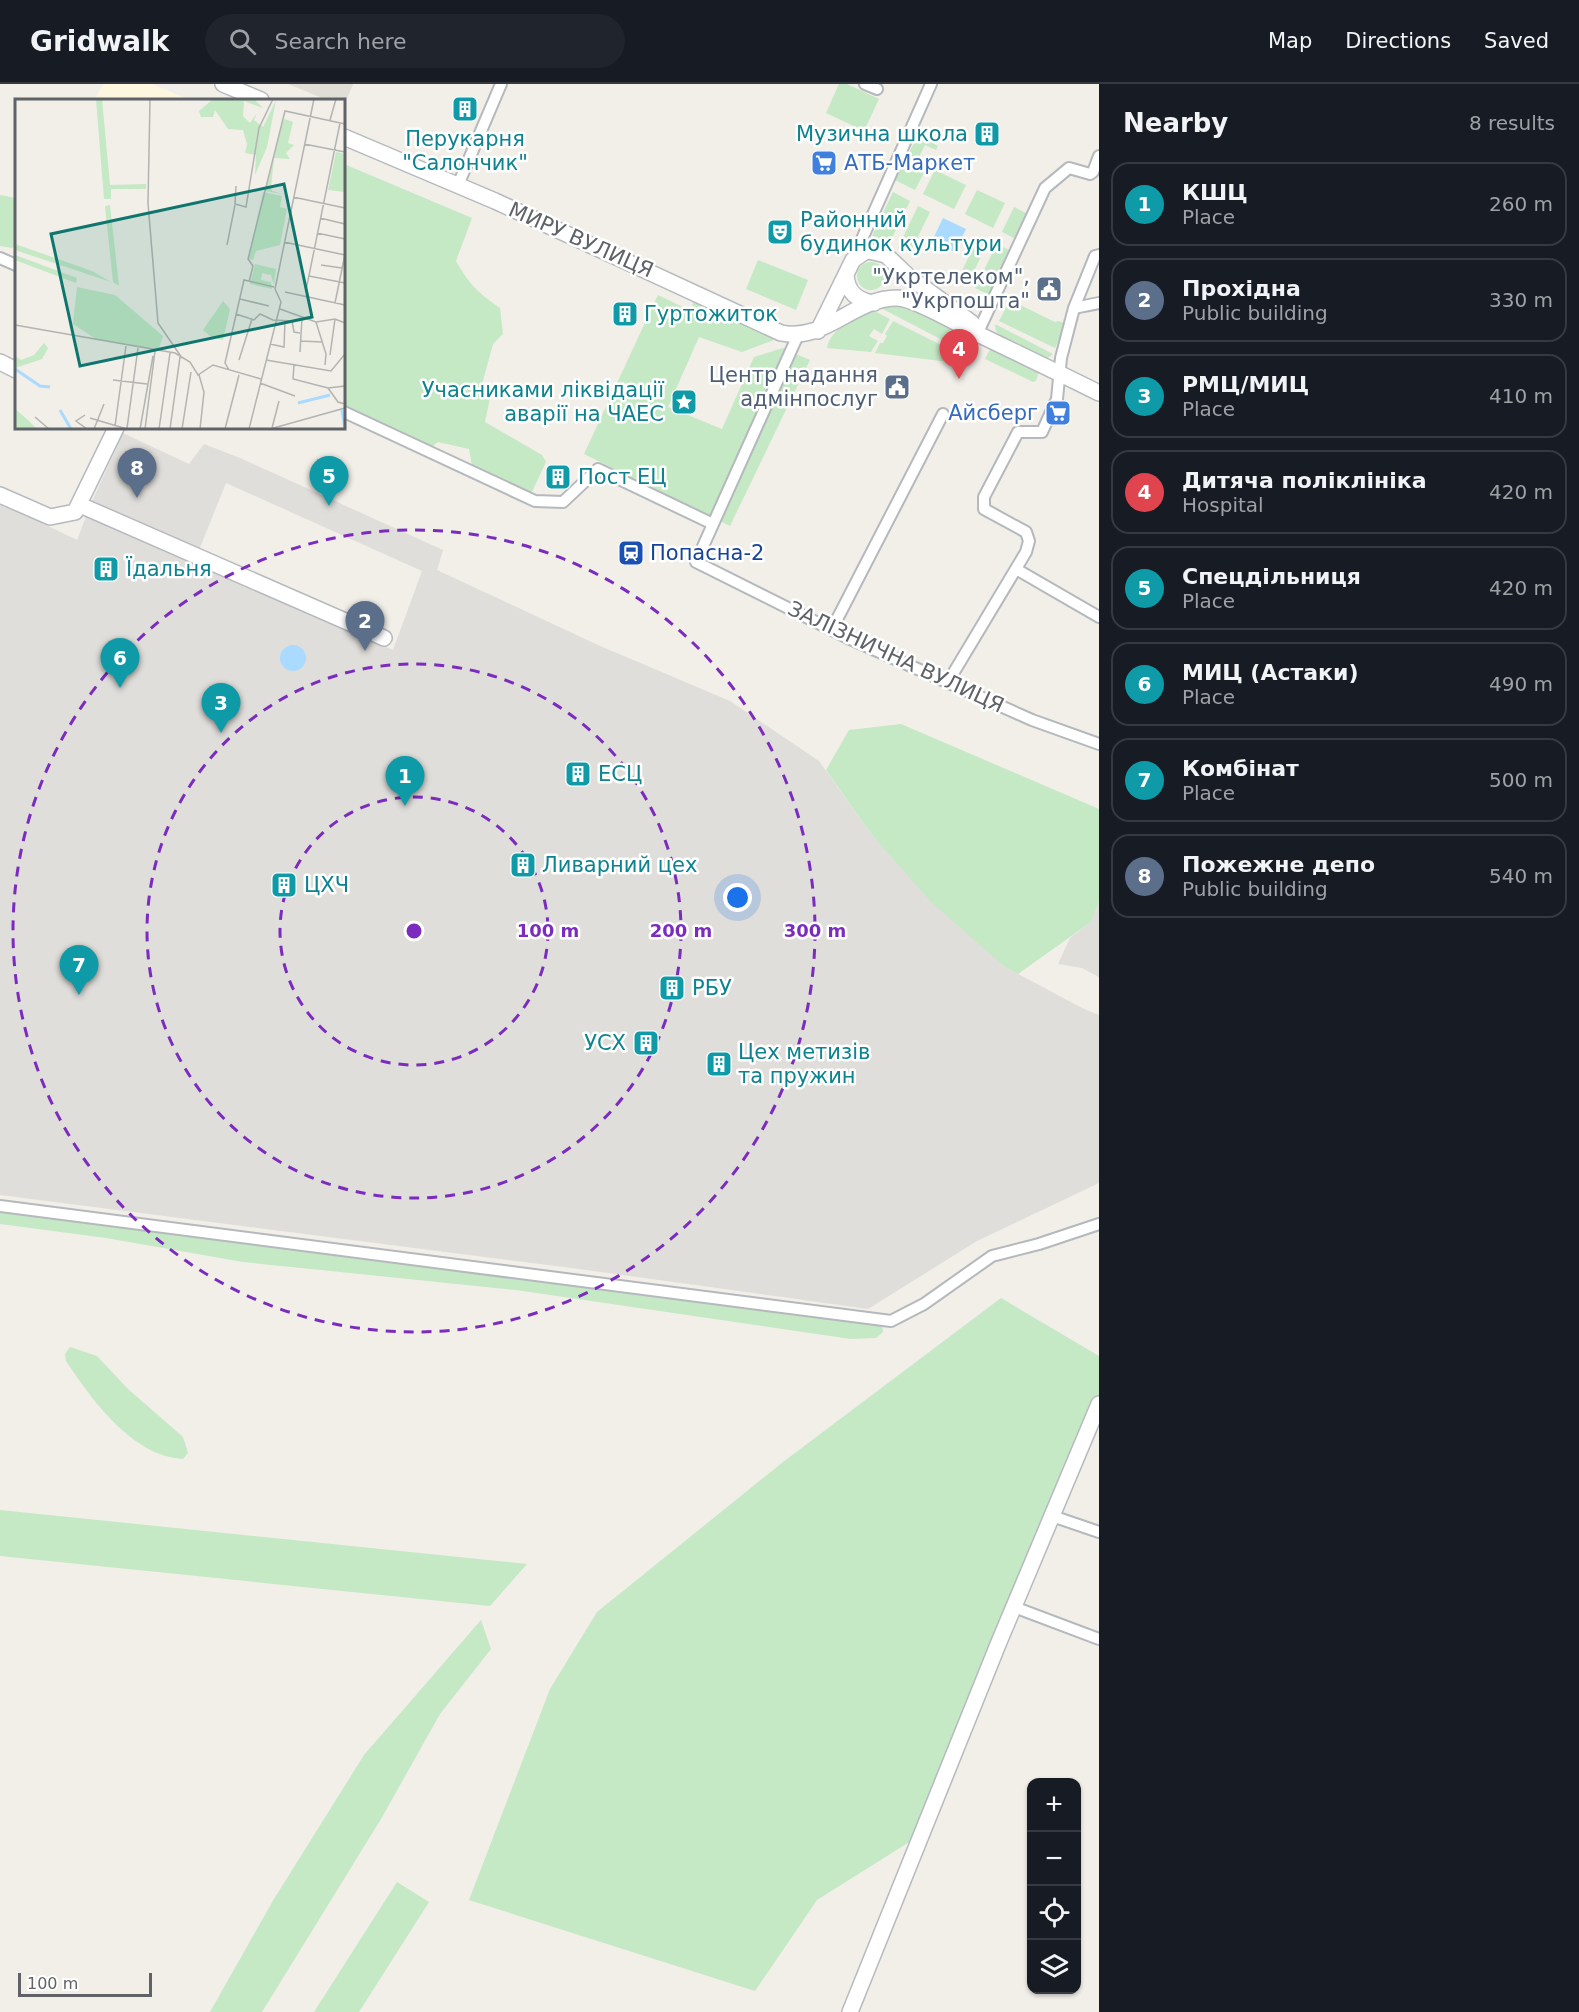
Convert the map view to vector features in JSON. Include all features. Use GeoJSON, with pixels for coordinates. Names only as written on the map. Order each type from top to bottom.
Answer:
{"type":"FeatureCollection","features":[{"type":"Feature","properties":{"kind":"street"},"geometry":{"type":"LineString","coordinates":[[224,84],[259,99]]}},
{"type":"Feature","properties":{"kind":"street"},"geometry":{"type":"LineString","coordinates":[[458,185],[501,84]]}},
{"type":"Feature","properties":{"kind":"street"},"geometry":{"type":"LineString","coordinates":[[865,84],[877,89]]}},
{"type":"Feature","properties":{"kind":"street"},"geometry":{"type":"LineString","coordinates":[[818,331],[863,240],[931,84]]}},
{"type":"Feature","properties":{"kind":"street","name":"МИРУ ВУЛИЦЯ"},"geometry":{"type":"LineString","coordinates":[[345,137],[628,261],[782,333],[798,335],[818,331],[856,309],[879,301]]}},
{"type":"Feature","properties":{"kind":"street"},"geometry":{"type":"LineString","coordinates":[[982,333],[1045,188],[1069,168],[1096,174],[1099,156]]}},
{"type":"Feature","properties":{"kind":"street"},"geometry":{"type":"LineString","coordinates":[[863,240],[874,252]]}},
{"type":"Feature","properties":{"kind":"street"},"geometry":{"type":"LineString","coordinates":[[853,260],[863,253],[874,252],[886,255],[894,264],[982,333]]}},
{"type":"Feature","properties":{"kind":"street"},"geometry":{"type":"LineString","coordinates":[[948,682],[1026,552],[1029,541],[1026,532],[984,509],[984,497],[1018,432],[1042,432],[1057,399],[1061,358],[1074,308],[1097,256]]}},
{"type":"Feature","properties":{"kind":"street"},"geometry":{"type":"LineString","coordinates":[[0,258],[15,265]]}},
{"type":"Feature","properties":{"kind":"street"},"geometry":{"type":"LineString","coordinates":[[879,301],[891,294],[896,285],[897,274],[894,264]]}},
{"type":"Feature","properties":{"kind":"street"},"geometry":{"type":"LineString","coordinates":[[846,274],[849,288],[855,296],[866,302],[899,297],[920,305],[982,333],[1099,393]]}},
{"type":"Feature","properties":{"kind":"street"},"geometry":{"type":"LineString","coordinates":[[1074,308],[1099,303]]}},
{"type":"Feature","properties":{"kind":"street"},"geometry":{"type":"LineString","coordinates":[[345,412],[535,501],[563,502],[598,469],[713,524],[798,335]]}},
{"type":"Feature","properties":{"kind":"street"},"geometry":{"type":"LineString","coordinates":[[0,362],[15,370]]}},
{"type":"Feature","properties":{"kind":"street"},"geometry":{"type":"LineString","coordinates":[[832,629],[943,414]]}},
{"type":"Feature","properties":{"kind":"street"},"geometry":{"type":"LineString","coordinates":[[0,495],[50,517],[75,512],[116,429]]}},
{"type":"Feature","properties":{"kind":"street"},"geometry":{"type":"LineString","coordinates":[[80,505],[384,638]]}},
{"type":"Feature","properties":{"kind":"street","name":"ЗАЛІЗНИЧНА ВУЛИЦЯ"},"geometry":{"type":"LineString","coordinates":[[713,524],[696,562],[832,629],[1032,720],[1099,744]]}},
{"type":"Feature","properties":{"kind":"street"},"geometry":{"type":"LineString","coordinates":[[1016,569],[1099,617]]}},
{"type":"Feature","properties":{"kind":"street"},"geometry":{"type":"LineString","coordinates":[[0,1206],[891,1321],[924,1304],[992,1256],[1039,1244],[1099,1224]]}},
{"type":"Feature","properties":{"kind":"street"},"geometry":{"type":"LineString","coordinates":[[850,2012],[1099,1404]]}},
{"type":"Feature","properties":{"kind":"street"},"geometry":{"type":"LineString","coordinates":[[1052,1516],[1099,1532]]}},
{"type":"Feature","properties":{"kind":"street"},"geometry":{"type":"LineString","coordinates":[[1014,1607],[1099,1640]]}},
{"type":"Feature","properties":{"kind":"shaded area"},"geometry":{"type":"Polygon","coordinates":[[[103,84],[152,84],[188,99],[96,99],[103,84]]]}},
{"type":"Feature","properties":{"kind":"shaded area"},"geometry":{"type":"Polygon","coordinates":[[[288,84],[353,84],[345,104],[345,99],[325,99],[288,84]]]}},
{"type":"Feature","properties":{"kind":"shaded area"},"geometry":{"type":"Polygon","coordinates":[[[123,433],[189,464],[204,444],[443,550],[437,570],[598,645],[730,701],[819,761],[872,835],[1005,967],[1099,1015],[1099,1183],[977,1241],[868,1309],[579,1269],[0,1195],[0,503],[77,540],[87,514],[393,650],[422,571],[226,483],[199,550],[90,506],[123,433]]]}},
{"type":"Feature","properties":{"kind":"shaded area"},"geometry":{"type":"Polygon","coordinates":[[[1099,902],[1099,977],[1082,968],[1058,964],[1070,938],[1091,922],[1099,902]]]}},
{"type":"Feature","properties":{"kind":"green space"},"geometry":{"type":"Polygon","coordinates":[[[839,84],[847,84],[879,99],[864,131],[826,113],[839,84]]]}},
{"type":"Feature","properties":{"kind":"green space"},"geometry":{"type":"Polygon","coordinates":[[[918,135],[938,146],[936,150],[925,145],[918,159],[928,165],[915,190],[895,180],[918,135]]]}},
{"type":"Feature","properties":{"kind":"green space"},"geometry":{"type":"Polygon","coordinates":[[[345,164],[472,218],[456,261],[475,288],[500,308],[503,334],[493,344],[481,388],[490,398],[485,422],[542,455],[546,462],[531,494],[472,466],[469,449],[438,442],[432,447],[345,407],[345,164]]]}},
{"type":"Feature","properties":{"kind":"green space"},"geometry":{"type":"Polygon","coordinates":[[[935,170],[966,185],[954,209],[923,194],[935,170]]]}},
{"type":"Feature","properties":{"kind":"green space"},"geometry":{"type":"Polygon","coordinates":[[[977,190],[1005,203],[993,228],[965,214],[977,190]]]}},
{"type":"Feature","properties":{"kind":"green space"},"geometry":{"type":"Polygon","coordinates":[[[893,192],[910,201],[889,244],[872,236],[893,192]]]}},
{"type":"Feature","properties":{"kind":"green space"},"geometry":{"type":"Polygon","coordinates":[[[0,195],[15,198],[15,246],[0,246],[0,195]]]}},
{"type":"Feature","properties":{"kind":"green space"},"geometry":{"type":"Polygon","coordinates":[[[918,206],[930,212],[910,253],[898,248],[918,206]]]}},
{"type":"Feature","properties":{"kind":"green space"},"geometry":{"type":"Polygon","coordinates":[[[1014,207],[1026,213],[1014,238],[1002,232],[1014,207]]]}},
{"type":"Feature","properties":{"kind":"green space"},"geometry":{"type":"Polygon","coordinates":[[[979,236],[988,241],[969,282],[959,277],[979,236]]]}},
{"type":"Feature","properties":{"kind":"green space"},"geometry":{"type":"Polygon","coordinates":[[[997,244],[1011,251],[990,295],[975,288],[997,244]]]}},
{"type":"Feature","properties":{"kind":"green space"},"geometry":{"type":"Polygon","coordinates":[[[758,260],[808,280],[796,310],[746,289],[758,260]]]}},
{"type":"Feature","properties":{"kind":"green space"},"geometry":{"type":"Polygon","coordinates":[[[871,262],[881,266],[885,276],[881,286],[871,290],[861,286],[857,276],[861,266],[871,262]]]}},
{"type":"Feature","properties":{"kind":"green space"},"geometry":{"type":"Polygon","coordinates":[[[658,295],[691,311],[694,298],[779,338],[742,352],[699,337],[668,407],[722,429],[754,357],[783,348],[810,360],[730,526],[584,454],[658,295]]]}},
{"type":"Feature","properties":{"kind":"green space"},"geometry":{"type":"Polygon","coordinates":[[[1010,300],[1055,322],[1064,323],[1055,348],[999,321],[1010,300]]]}},
{"type":"Feature","properties":{"kind":"green space"},"geometry":{"type":"Polygon","coordinates":[[[899,303],[979,341],[971,355],[877,306],[899,303]]]}},
{"type":"Feature","properties":{"kind":"green space"},"geometry":{"type":"Polygon","coordinates":[[[870,309],[890,319],[882,334],[874,329],[869,336],[878,341],[871,352],[827,348],[838,329],[870,309]]]}},
{"type":"Feature","properties":{"kind":"green space"},"geometry":{"type":"Polygon","coordinates":[[[893,321],[969,359],[966,364],[875,353],[887,336],[885,334],[893,321]]]}},
{"type":"Feature","properties":{"kind":"green space"},"geometry":{"type":"Polygon","coordinates":[[[995,325],[1053,354],[1048,358],[1040,357],[1000,336],[995,325]]]}},
{"type":"Feature","properties":{"kind":"green space"},"geometry":{"type":"Polygon","coordinates":[[[990,349],[1039,371],[1036,381],[1033,382],[985,359],[990,349]]]}},
{"type":"Feature","properties":{"kind":"green space"},"geometry":{"type":"Polygon","coordinates":[[[901,724],[1099,809],[1099,902],[1091,922],[1018,974],[1005,967],[932,903],[872,835],[826,770],[849,730],[901,724]]]}},
{"type":"Feature","properties":{"kind":"green space"},"geometry":{"type":"Polygon","coordinates":[[[0,1210],[601,1290],[873,1322],[882,1326],[883,1332],[876,1338],[851,1339],[516,1290],[243,1262],[106,1238],[0,1224],[0,1210]]]}},
{"type":"Feature","properties":{"kind":"green space"},"geometry":{"type":"Polygon","coordinates":[[[1001,1298],[1099,1356],[1099,1404],[914,1839],[817,1900],[755,1991],[469,1900],[550,1689],[597,1612],[783,1462],[1001,1298]]]}},
{"type":"Feature","properties":{"kind":"green space"},"geometry":{"type":"Polygon","coordinates":[[[70,1347],[97,1356],[128,1389],[183,1437],[188,1453],[183,1459],[164,1456],[147,1448],[115,1423],[88,1392],[66,1361],[65,1354],[70,1347]]]}},
{"type":"Feature","properties":{"kind":"green space"},"geometry":{"type":"Polygon","coordinates":[[[0,1510],[527,1564],[490,1606],[0,1556],[0,1510]]]}},
{"type":"Feature","properties":{"kind":"green space"},"geometry":{"type":"Polygon","coordinates":[[[481,1620],[491,1649],[440,1714],[381,1819],[262,2012],[210,2012],[274,1899],[364,1755],[481,1620]]]}},
{"type":"Feature","properties":{"kind":"green space"},"geometry":{"type":"Polygon","coordinates":[[[397,1882],[429,1902],[359,2012],[314,2012],[397,1882]]]}},
{"type":"Feature","properties":{"kind":"water"},"geometry":{"type":"Polygon","coordinates":[[[943,218],[966,229],[955,252],[932,241],[943,218]]]}},
{"type":"Feature","properties":{"kind":"water"},"geometry":{"type":"Polygon","coordinates":[[[293,645],[302,649],[306,658],[302,667],[293,671],[284,667],[280,658],[284,649],[293,645]]]}},
{"type":"Feature","properties":{"kind":"place","name":"Перукарня \"Салончик\""},"geometry":{"type":"Point","coordinates":[465,109]}},
{"type":"Feature","properties":{"kind":"place","name":"Музична школа"},"geometry":{"type":"Point","coordinates":[987,134]}},
{"type":"Feature","properties":{"kind":"place","name":"АТБ-Маркет"},"geometry":{"type":"Point","coordinates":[824,163]}},
{"type":"Feature","properties":{"kind":"place","name":"Районний будинок культури"},"geometry":{"type":"Point","coordinates":[780,232]}},
{"type":"Feature","properties":{"kind":"place","name":"\"Укртелеком\", \"Укрпошта\""},"geometry":{"type":"Point","coordinates":[1049,289]}},
{"type":"Feature","properties":{"kind":"place","name":"Гуртожиток"},"geometry":{"type":"Point","coordinates":[625,314]}},
{"type":"Feature","properties":{"kind":"place","name":"Дитяча поліклініка"},"geometry":{"type":"Point","coordinates":[959,379]}},
{"type":"Feature","properties":{"kind":"place","name":"Центр надання адмінпослуг"},"geometry":{"type":"Point","coordinates":[897,387]}},
{"type":"Feature","properties":{"kind":"place","name":"Учасниками ліквідації аварії на ЧАЕС"},"geometry":{"type":"Point","coordinates":[684,402]}},
{"type":"Feature","properties":{"kind":"place","name":"Айсберг"},"geometry":{"type":"Point","coordinates":[1058,413]}},
{"type":"Feature","properties":{"kind":"place","name":"Пост ЕЦ"},"geometry":{"type":"Point","coordinates":[558,477]}},
{"type":"Feature","properties":{"kind":"place","name":"Пожежне депо"},"geometry":{"type":"Point","coordinates":[137,498]}},
{"type":"Feature","properties":{"kind":"place","name":"Спецдільниця"},"geometry":{"type":"Point","coordinates":[329,506]}},
{"type":"Feature","properties":{"kind":"place","name":"Попасна-2"},"geometry":{"type":"Point","coordinates":[631,553]}},
{"type":"Feature","properties":{"kind":"place","name":"Їдальня"},"geometry":{"type":"Point","coordinates":[106,569]}},
{"type":"Feature","properties":{"kind":"place","name":"Прохідна"},"geometry":{"type":"Point","coordinates":[365,651]}},
{"type":"Feature","properties":{"kind":"place","name":"МИЦ (Астаки)"},"geometry":{"type":"Point","coordinates":[120,688]}},
{"type":"Feature","properties":{"kind":"place","name":"РМЦ/МИЦ"},"geometry":{"type":"Point","coordinates":[221,733]}},
{"type":"Feature","properties":{"kind":"place","name":"ЕСЦ"},"geometry":{"type":"Point","coordinates":[578,774]}},
{"type":"Feature","properties":{"kind":"place","name":"КШЦ"},"geometry":{"type":"Point","coordinates":[405,806]}},
{"type":"Feature","properties":{"kind":"place","name":"Ливарний цех"},"geometry":{"type":"Point","coordinates":[523,865]}},
{"type":"Feature","properties":{"kind":"place","name":"ЦХЧ"},"geometry":{"type":"Point","coordinates":[284,885]}},
{"type":"Feature","properties":{"kind":"place","name":"РБУ"},"geometry":{"type":"Point","coordinates":[672,988]}},
{"type":"Feature","properties":{"kind":"place","name":"Комбінат"},"geometry":{"type":"Point","coordinates":[79,995]}},
{"type":"Feature","properties":{"kind":"place","name":"УСХ"},"geometry":{"type":"Point","coordinates":[646,1043]}},
{"type":"Feature","properties":{"kind":"place","name":"Цех метизів та пружин"},"geometry":{"type":"Point","coordinates":[719,1064]}}]}
